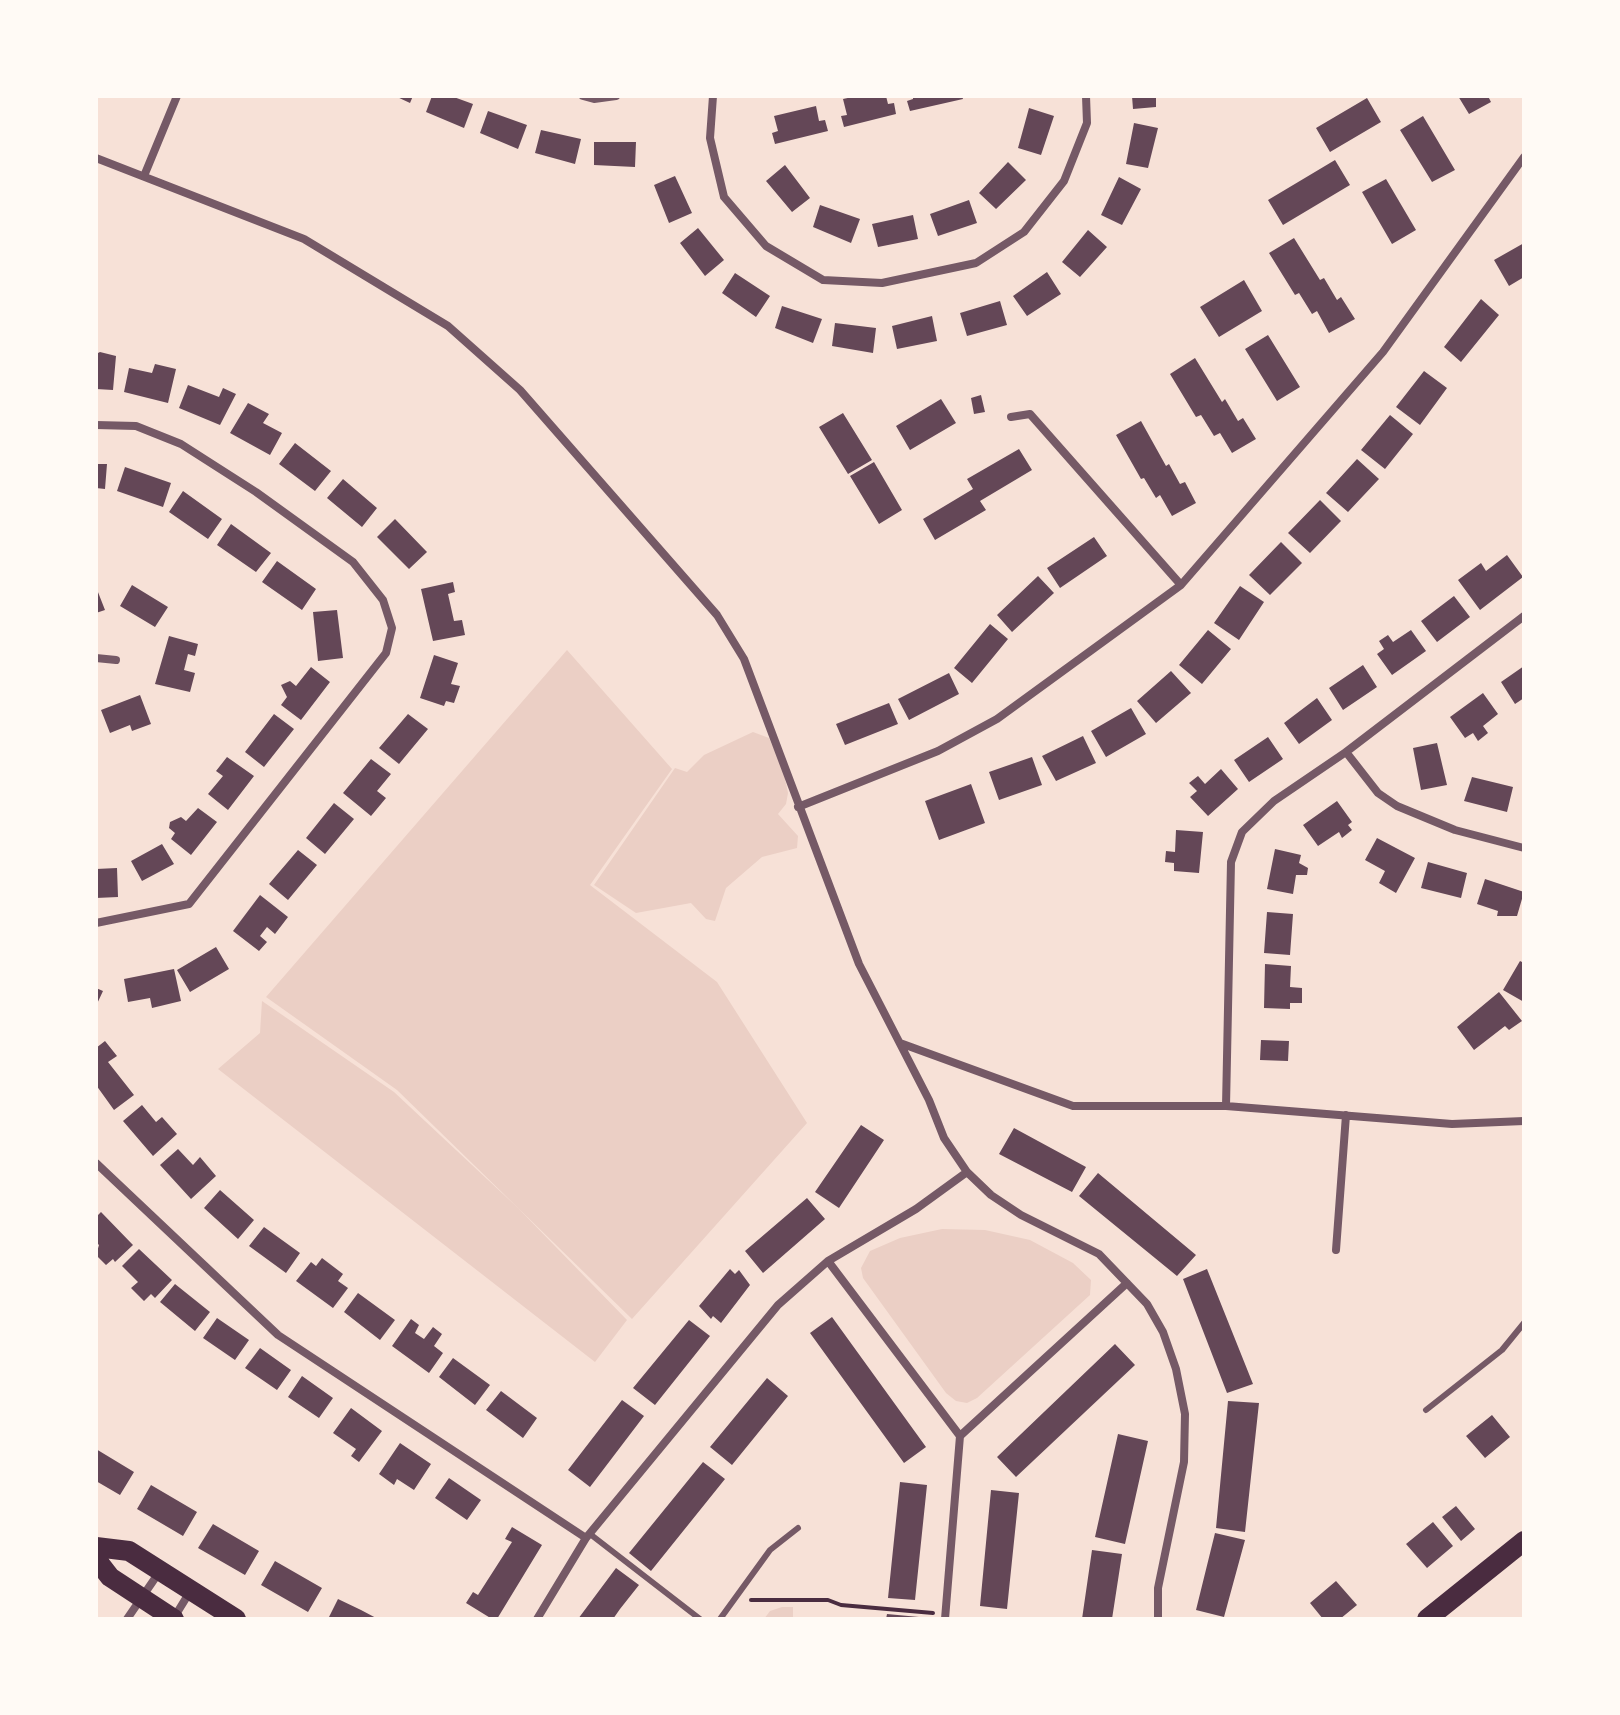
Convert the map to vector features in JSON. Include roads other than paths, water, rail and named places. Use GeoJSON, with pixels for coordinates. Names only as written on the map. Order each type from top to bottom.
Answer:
{"type":"FeatureCollection","features":[{"type":"Feature","properties":{"kind":"highway"},"geometry":{"type":"LineString","coordinates":[[1427,1619],[1524,1541]]}},
{"type":"Feature","properties":{"kind":"highway"},"geometry":{"type":"LineString","coordinates":[[96,1547],[129,1551],[236,1619]]}},
{"type":"Feature","properties":{"kind":"highway"},"geometry":{"type":"LineString","coordinates":[[96,1559],[110,1577],[174,1619]]}},
{"type":"Feature","properties":{"kind":"street"},"geometry":{"type":"LineString","coordinates":[[144,176],[177,96]]}},
{"type":"Feature","properties":{"kind":"street"},"geometry":{"type":"LineString","coordinates":[[583,96],[594,99],[616,96]]}},
{"type":"Feature","properties":{"kind":"street"},"geometry":{"type":"LineString","coordinates":[[713,96],[710,138],[724,197],[766,246],[823,280],[882,283],[976,263],[1024,232],[1064,181],[1087,123],[1086,96]]}},
{"type":"Feature","properties":{"kind":"street"},"geometry":{"type":"LineString","coordinates":[[798,807],[938,751],[997,719],[1181,585],[1383,352],[1524,157]]}},
{"type":"Feature","properties":{"kind":"street"},"geometry":{"type":"LineString","coordinates":[[96,158],[304,239],[448,326],[520,390],[717,615],[744,659],[859,964],[944,1138],[967,1172],[991,1195],[1021,1215],[1099,1254],[1147,1304],[1163,1332],[1176,1369],[1185,1414],[1184,1462],[1158,1588],[1158,1619]]}},
{"type":"Feature","properties":{"kind":"street"},"geometry":{"type":"LineString","coordinates":[[1011,417],[1030,414],[1181,585]]}},
{"type":"Feature","properties":{"kind":"street"},"geometry":{"type":"LineString","coordinates":[[96,425],[136,426],[181,444],[256,492],[353,562],[383,600],[392,628],[386,653],[189,904],[96,923]]}},
{"type":"Feature","properties":{"kind":"street"},"geometry":{"type":"LineString","coordinates":[[1226,1106],[1231,862],[1242,832],[1274,801],[1346,752],[1524,616]]}},
{"type":"Feature","properties":{"kind":"street"},"geometry":{"type":"LineString","coordinates":[[96,658],[116,660]]}},
{"type":"Feature","properties":{"kind":"street"},"geometry":{"type":"LineString","coordinates":[[1346,752],[1378,793],[1397,806],[1455,830],[1524,848]]}},
{"type":"Feature","properties":{"kind":"street"},"geometry":{"type":"LineString","coordinates":[[899,1043],[1073,1106],[1226,1106],[1452,1124],[1524,1121]]}},
{"type":"Feature","properties":{"kind":"street"},"geometry":{"type":"LineString","coordinates":[[1336,1250],[1346,1115]]}},
{"type":"Feature","properties":{"kind":"street"},"geometry":{"type":"LineString","coordinates":[[96,1163],[278,1335],[588,1536]]}},
{"type":"Feature","properties":{"kind":"street"},"geometry":{"type":"LineString","coordinates":[[537,1619],[588,1536],[778,1305],[828,1261],[916,1209],[967,1172]]}},
{"type":"Feature","properties":{"kind":"street"},"geometry":{"type":"LineString","coordinates":[[828,1261],[960,1436],[945,1617]]}},
{"type":"Feature","properties":{"kind":"street"},"geometry":{"type":"LineString","coordinates":[[960,1436],[1127,1283]]}},
{"type":"Feature","properties":{"kind":"street"},"geometry":{"type":"LineString","coordinates":[[127,1619],[160,1571]]}},
{"type":"Feature","properties":{"kind":"street"},"geometry":{"type":"LineString","coordinates":[[174,1619],[191,1590]]}},
{"type":"Feature","properties":{"kind":"lane"},"geometry":{"type":"LineString","coordinates":[[1426,1410],[1502,1350],[1524,1323]]}},
{"type":"Feature","properties":{"kind":"lane"},"geometry":{"type":"LineString","coordinates":[[720,1619],[770,1550],[798,1528]]}},
{"type":"Feature","properties":{"kind":"lane"},"geometry":{"type":"LineString","coordinates":[[588,1536],[700,1619]]}}]}
